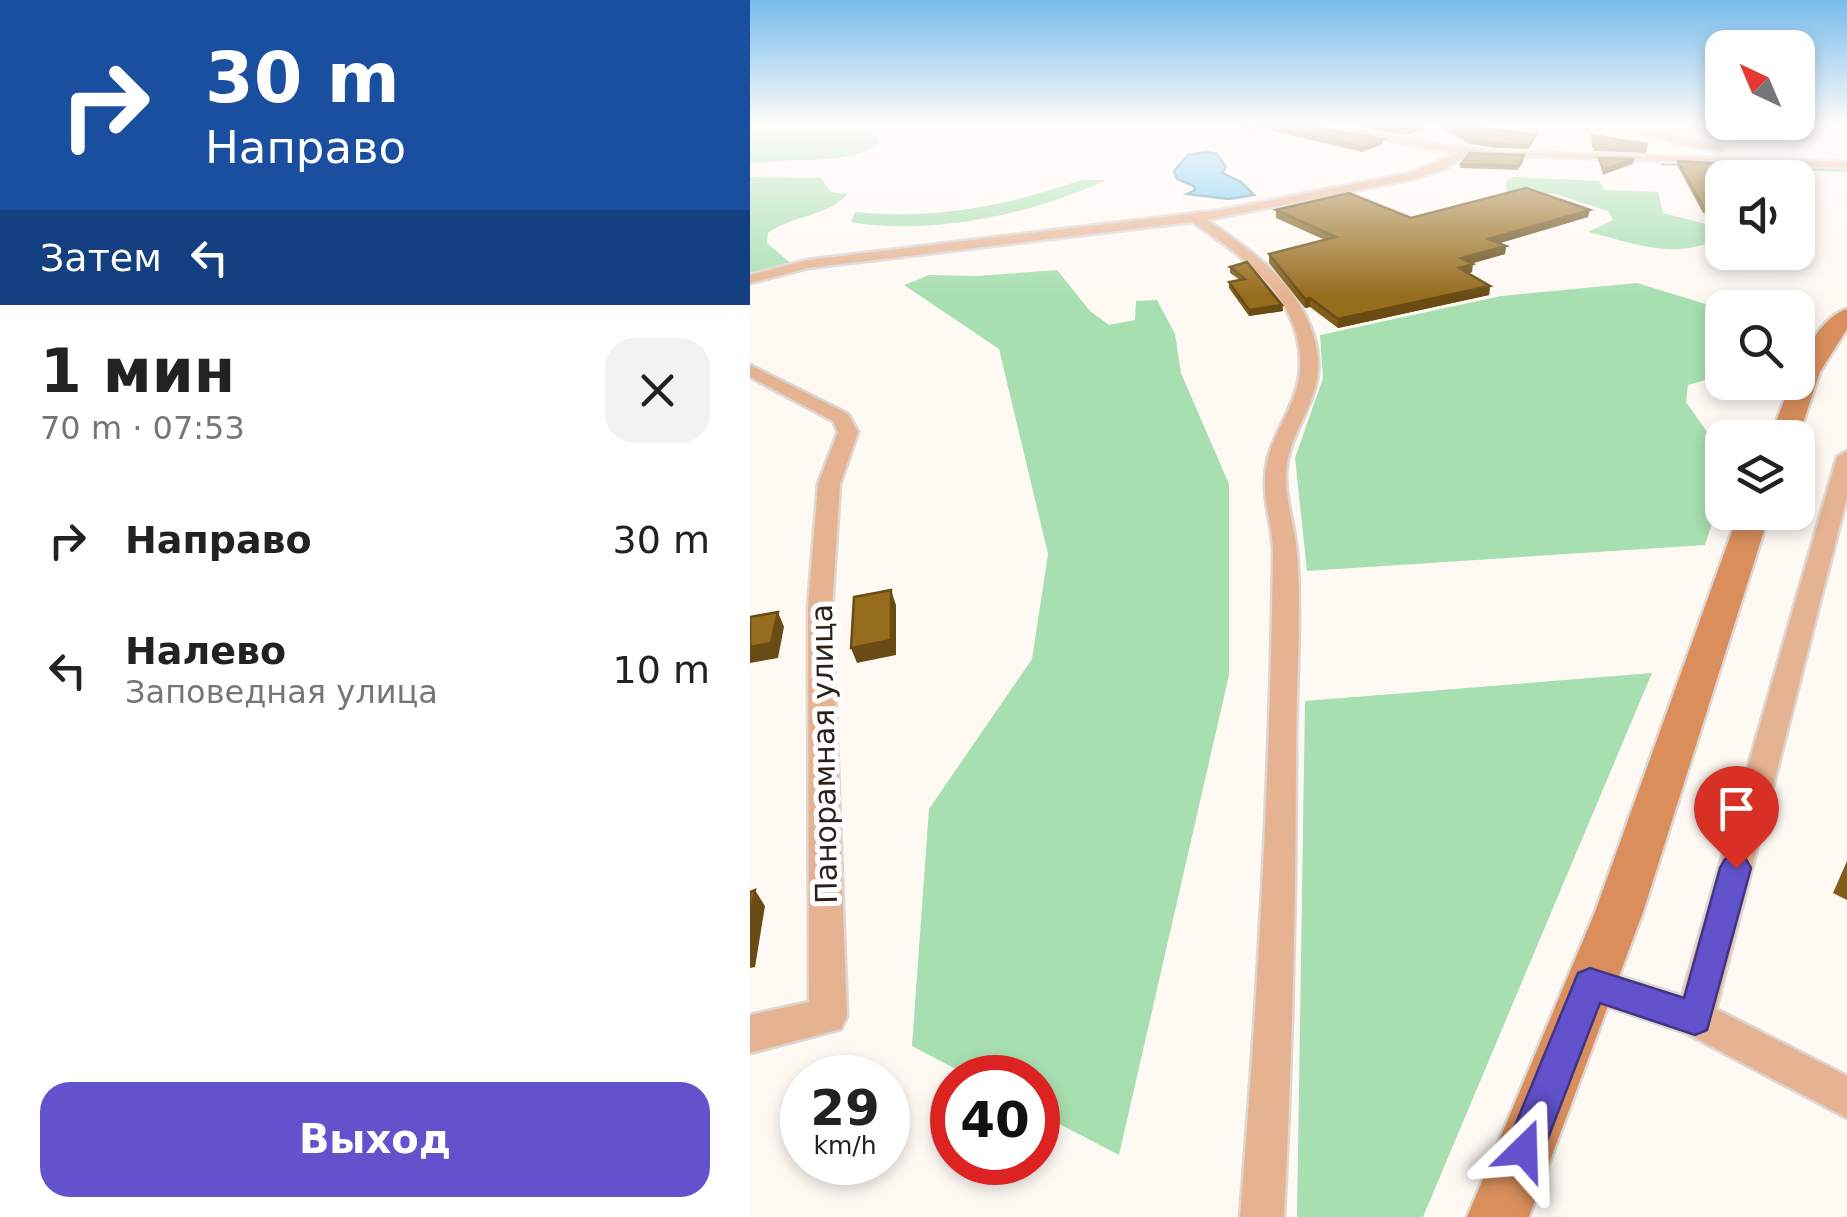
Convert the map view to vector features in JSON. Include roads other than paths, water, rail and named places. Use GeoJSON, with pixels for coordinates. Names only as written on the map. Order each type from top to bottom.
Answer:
{"type":"FeatureCollection","features":[{"type":"Feature","properties":{"kind":"street"},"geometry":{"type":"LineString","coordinates":[[750,279],[807,264],[1196,219],[1383,182]]}},
{"type":"Feature","properties":{"kind":"street"},"geometry":{"type":"LineString","coordinates":[[1196,219],[1255,260],[1296,305],[1308,347],[1308,388],[1277,460],[1276,500],[1285,551],[1278,992],[1262,1217]]}},
{"type":"Feature","properties":{"kind":"street"},"geometry":{"type":"LineString","coordinates":[[1791,420],[1826,334],[1847,316]]}},
{"type":"Feature","properties":{"kind":"street","name":"Панорамная улица"},"geometry":{"type":"LineString","coordinates":[[750,370],[841,418],[848,432],[829,484],[820,608],[828,1016],[750,1034]]}},
{"type":"Feature","properties":{"kind":"street"},"geometry":{"type":"LineString","coordinates":[[1695,1018],[1847,457]]}},
{"type":"Feature","properties":{"kind":"street"},"geometry":{"type":"LineString","coordinates":[[1498,1217],[1590,984],[1749,530]]}},
{"type":"Feature","properties":{"kind":"street"},"geometry":{"type":"LineString","coordinates":[[1590,984],[1695,1018],[1847,1098]]}},
{"type":"Feature","properties":{"kind":"water"},"geometry":{"type":"Polygon","coordinates":[[[1184,182],[1241,182],[1254,195],[1229,199],[1187,194],[1195,190],[1184,182]]]}}]}
